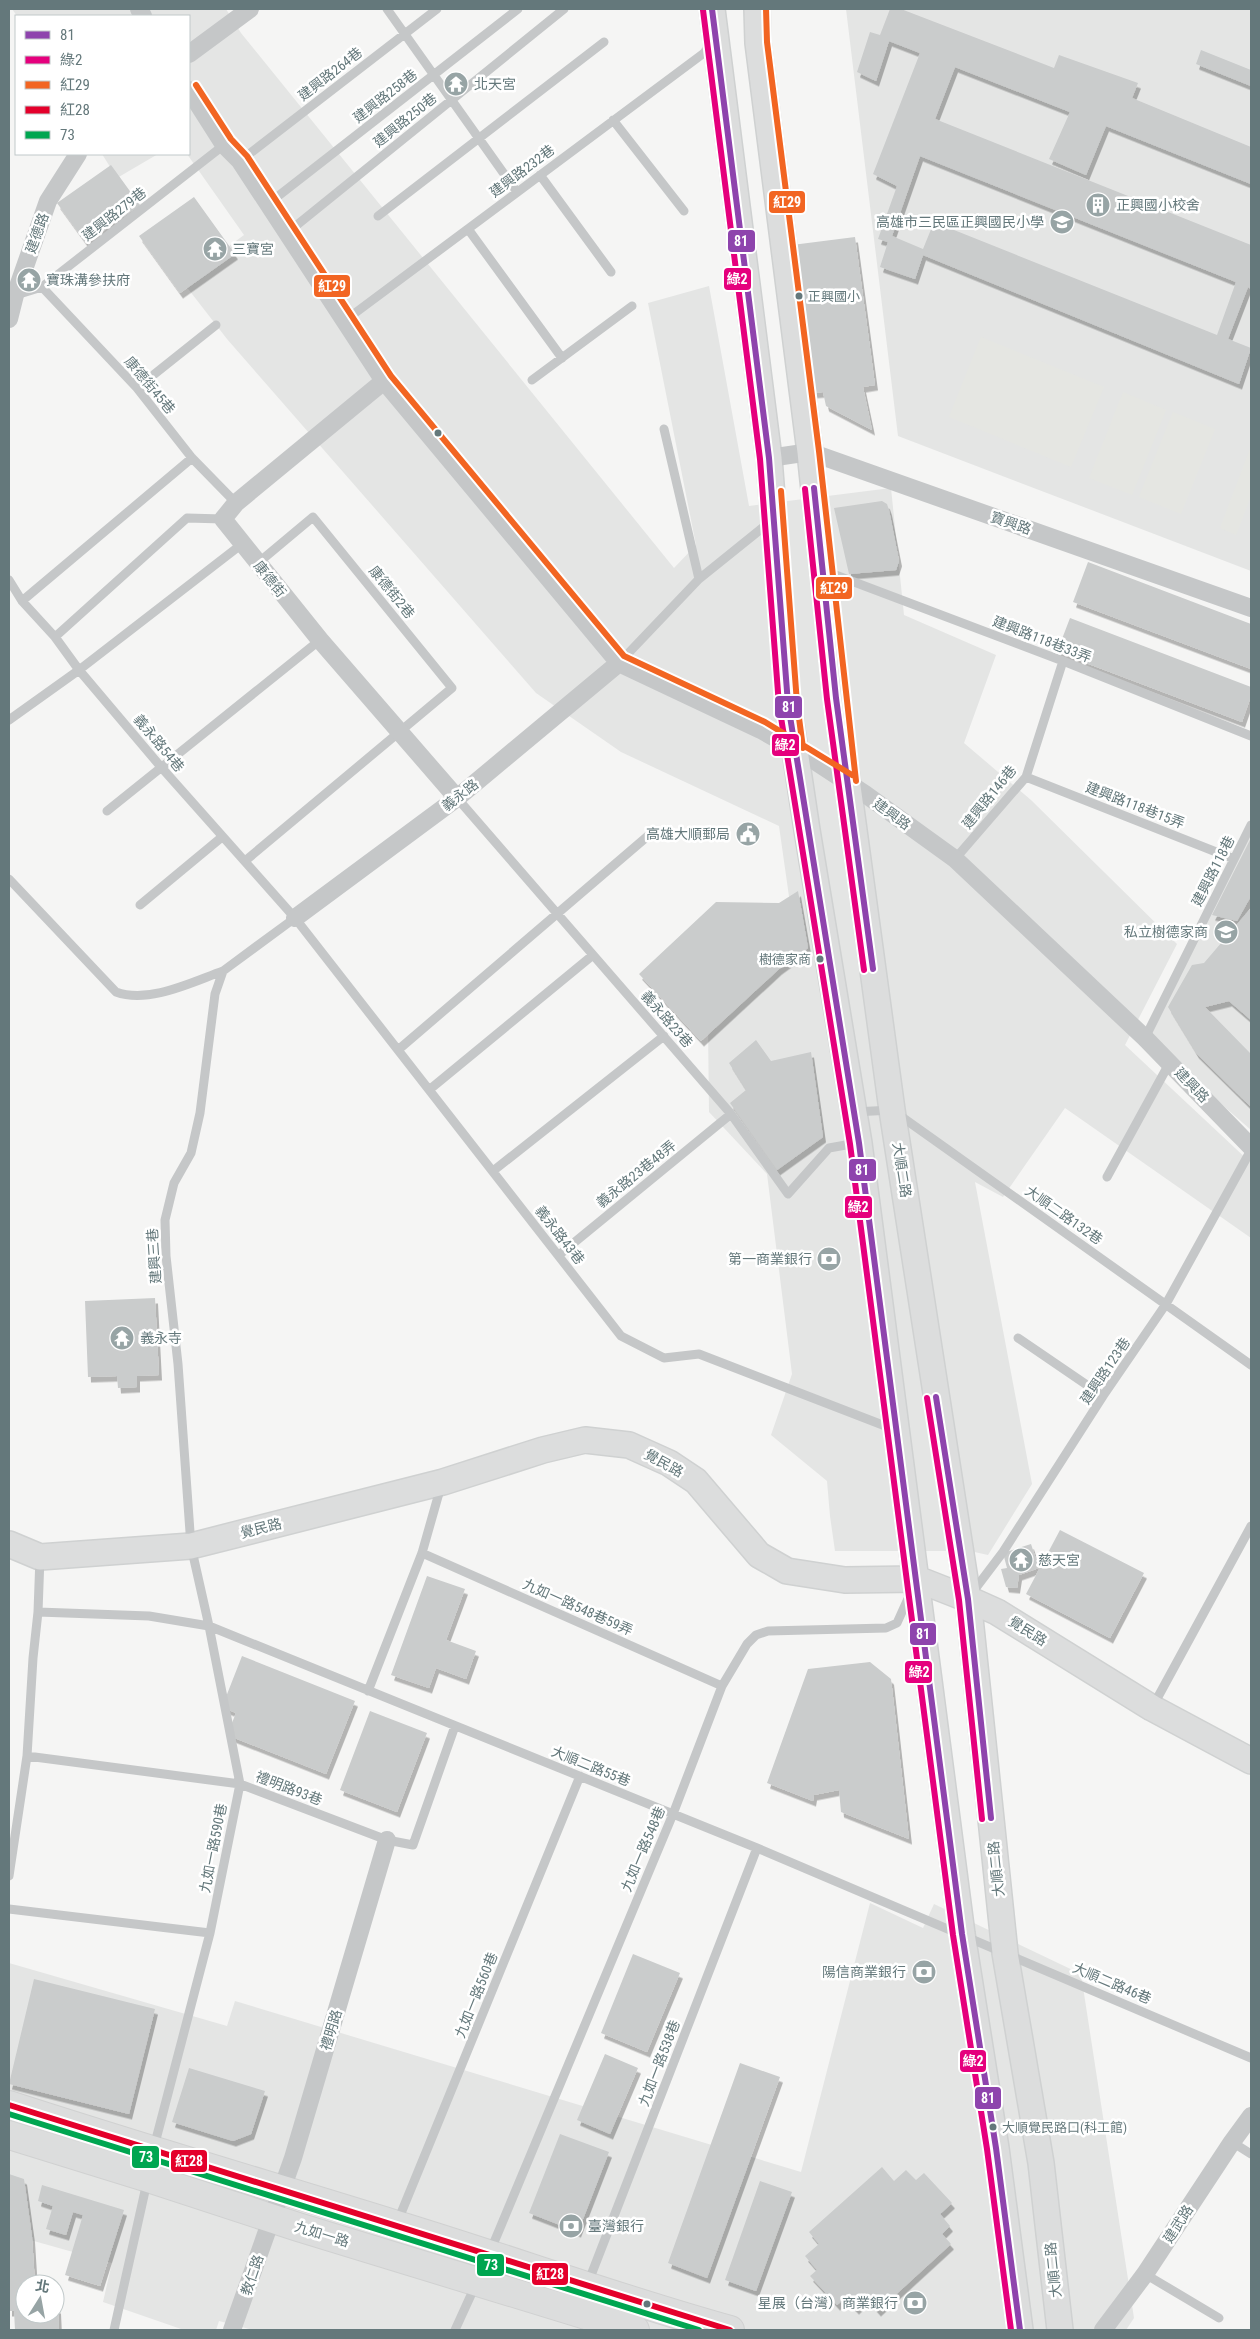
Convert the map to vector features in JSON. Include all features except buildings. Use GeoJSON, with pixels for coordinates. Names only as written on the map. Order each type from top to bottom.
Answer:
{"type":"FeatureCollection","features":[{"type":"Feature","properties":{"kind":"main road","name":"九如一路"},"geometry":{"type":"LineString","coordinates":[[9,2105],[272,2219],[477,2281],[619,2328]]}},
{"type":"Feature","properties":{"kind":"main road","name":"九如一路"},"geometry":{"type":"LineString","coordinates":[[9,2135],[281,2191],[397,2224],[586,2287],[730,2330]]}},
{"type":"Feature","properties":{"kind":"street"},"geometry":{"type":"LineString","coordinates":[[190,53],[250,9]]}},
{"type":"Feature","properties":{"kind":"street"},"geometry":{"type":"LineString","coordinates":[[712,9],[714,37],[769,458],[788,704],[859,1143],[898,1430],[962,1934],[996,2148],[1020,2330]]}},
{"type":"Feature","properties":{"kind":"street","name":"大順二路"},"geometry":{"type":"LineString","coordinates":[[757,9],[758,43],[810,452],[847,782],[892,1110],[968,1598],[1005,1953],[1041,2163],[1060,2330]]}},
{"type":"Feature","properties":{"kind":"street","name":"建興路"},"geometry":{"type":"LineString","coordinates":[[190,92],[224,145],[240,162],[343,322],[384,381],[619,663],[794,749],[847,782],[954,859],[1170,1062],[1251,1148]]}},
{"type":"Feature","properties":{"kind":"street","name":"建德路"},"geometry":{"type":"LineString","coordinates":[[9,319],[12,292],[48,201],[77,155]]}},
{"type":"Feature","properties":{"kind":"street"},"geometry":{"type":"LineString","coordinates":[[223,519],[236,503],[384,381]]}},
{"type":"Feature","properties":{"kind":"street","name":"寶興路"},"geometry":{"type":"LineString","coordinates":[[769,458],[810,452],[1251,608]]}},
{"type":"Feature","properties":{"kind":"street","name":"康德街"},"geometry":{"type":"LineString","coordinates":[[223,519],[320,640],[457,798]]}},
{"type":"Feature","properties":{"kind":"street","name":"義永路"},"geometry":{"type":"LineString","coordinates":[[295,918],[457,798],[619,663]]}},
{"type":"Feature","properties":{"kind":"street","name":"覺民路"},"geometry":{"type":"LineString","coordinates":[[9,1544],[40,1557],[191,1546],[442,1482],[585,1440],[629,1445],[669,1463],[696,1481],[759,1555],[787,1570],[845,1580],[917,1578],[968,1598],[997,1612],[1152,1708],[1251,1761]]}},
{"type":"Feature","properties":{"kind":"street","name":"禮明路"},"geometry":{"type":"LineString","coordinates":[[272,2219],[293,2158],[387,1840]]}},
{"type":"Feature","properties":{"kind":"street","name":"建武路"},"geometry":{"type":"LineString","coordinates":[[1103,2330],[1145,2274],[1251,2116]]}},
{"type":"Feature","properties":{"kind":"street","name":"教仁路"},"geometry":{"type":"LineString","coordinates":[[232,2330],[272,2219]]}},
{"type":"Feature","properties":{"kind":"lane"},"geometry":{"type":"LineString","coordinates":[[387,9],[517,192]]}},
{"type":"Feature","properties":{"kind":"lane","name":"建興路264巷"},"geometry":{"type":"LineString","coordinates":[[240,162],[437,9]]}},
{"type":"Feature","properties":{"kind":"lane","name":"建興路258巷"},"geometry":{"type":"LineString","coordinates":[[268,204],[518,9]]}},
{"type":"Feature","properties":{"kind":"lane","name":"建興路250巷"},"geometry":{"type":"LineString","coordinates":[[288,234],[564,9]]}},
{"type":"Feature","properties":{"kind":"lane","name":"建興路232巷"},"geometry":{"type":"LineString","coordinates":[[343,322],[704,52],[714,37]]}},
{"type":"Feature","properties":{"kind":"lane"},"geometry":{"type":"LineString","coordinates":[[378,216],[604,42]]}},
{"type":"Feature","properties":{"kind":"lane"},"geometry":{"type":"LineString","coordinates":[[613,120],[684,211]]}},
{"type":"Feature","properties":{"kind":"lane","name":"建興路279巷"},"geometry":{"type":"LineString","coordinates":[[12,292],[42,287],[224,145]]}},
{"type":"Feature","properties":{"kind":"lane"},"geometry":{"type":"LineString","coordinates":[[540,175],[611,272]]}},
{"type":"Feature","properties":{"kind":"lane"},"geometry":{"type":"LineString","coordinates":[[468,229],[562,358]]}},
{"type":"Feature","properties":{"kind":"lane","name":"康德街45巷"},"geometry":{"type":"LineString","coordinates":[[42,287],[137,388],[192,458],[236,503]]}},
{"type":"Feature","properties":{"kind":"lane"},"geometry":{"type":"LineString","coordinates":[[532,380],[632,306]]}},
{"type":"Feature","properties":{"kind":"lane"},"geometry":{"type":"LineString","coordinates":[[137,388],[216,325]]}},
{"type":"Feature","properties":{"kind":"lane"},"geometry":{"type":"LineString","coordinates":[[664,429],[699,579]]}},
{"type":"Feature","properties":{"kind":"lane"},"geometry":{"type":"LineString","coordinates":[[22,601],[192,458]]}},
{"type":"Feature","properties":{"kind":"lane","name":"康德街2巷"},"geometry":{"type":"LineString","coordinates":[[258,563],[312,517],[452,688],[400,732]]}},
{"type":"Feature","properties":{"kind":"lane"},"geometry":{"type":"LineString","coordinates":[[55,637],[187,518],[223,519]]}},
{"type":"Feature","properties":{"kind":"lane"},"geometry":{"type":"LineString","coordinates":[[619,663],[699,579],[774,519]]}},
{"type":"Feature","properties":{"kind":"lane"},"geometry":{"type":"LineString","coordinates":[[9,720],[79,670],[242,544]]}},
{"type":"Feature","properties":{"kind":"lane","name":"建興路118巷33弄"},"geometry":{"type":"LineString","coordinates":[[823,570],[1063,661],[1251,736]]}},
{"type":"Feature","properties":{"kind":"lane","name":"義永路54巷"},"geometry":{"type":"LineString","coordinates":[[9,580],[22,601],[55,637],[79,670],[161,767],[295,918]]}},
{"type":"Feature","properties":{"kind":"lane"},"geometry":{"type":"LineString","coordinates":[[106,811],[320,640]]}},
{"type":"Feature","properties":{"kind":"lane","name":"建興路146巷"},"geometry":{"type":"LineString","coordinates":[[954,859],[1026,778],[1063,661]]}},
{"type":"Feature","properties":{"kind":"lane"},"geometry":{"type":"LineString","coordinates":[[245,861],[400,732]]}},
{"type":"Feature","properties":{"kind":"lane","name":"建興路118巷15弄"},"geometry":{"type":"LineString","coordinates":[[1026,778],[1234,859]]}},
{"type":"Feature","properties":{"kind":"lane","name":"義永路23巷"},"geometry":{"type":"LineString","coordinates":[[457,798],[731,1114],[788,1194],[829,1148],[859,1143]]}},
{"type":"Feature","properties":{"kind":"lane","name":"建興路118巷"},"geometry":{"type":"LineString","coordinates":[[1145,1038],[1251,825]]}},
{"type":"Feature","properties":{"kind":"lane"},"geometry":{"type":"LineString","coordinates":[[398,1050],[649,834]]}},
{"type":"Feature","properties":{"kind":"lane"},"geometry":{"type":"LineString","coordinates":[[140,906],[222,837]]}},
{"type":"Feature","properties":{"kind":"lane"},"geometry":{"type":"LineString","coordinates":[[9,879],[116,992],[127,996],[149,996],[224,971],[295,918]]}},
{"type":"Feature","properties":{"kind":"lane","name":"義永路43巷"},"geometry":{"type":"LineString","coordinates":[[295,918],[622,1336],[664,1358],[699,1354],[898,1430]]}},
{"type":"Feature","properties":{"kind":"lane"},"geometry":{"type":"LineString","coordinates":[[429,1090],[594,955]]}},
{"type":"Feature","properties":{"kind":"lane","name":"建興三巷"},"geometry":{"type":"LineString","coordinates":[[191,1546],[178,1364],[166,1256],[166,1220],[174,1183],[190,1153],[200,1114],[215,994],[224,971]]}},
{"type":"Feature","properties":{"kind":"lane"},"geometry":{"type":"LineString","coordinates":[[493,1171],[664,1036]]}},
{"type":"Feature","properties":{"kind":"lane"},"geometry":{"type":"LineString","coordinates":[[1107,1177],[1170,1062]]}},
{"type":"Feature","properties":{"kind":"lane"},"geometry":{"type":"LineString","coordinates":[[854,1112],[892,1110]]}},
{"type":"Feature","properties":{"kind":"lane","name":"大順二路132巷"},"geometry":{"type":"LineString","coordinates":[[892,1110],[1251,1365]]}},
{"type":"Feature","properties":{"kind":"lane","name":"義永路23巷48弄"},"geometry":{"type":"LineString","coordinates":[[559,1255],[731,1114]]}},
{"type":"Feature","properties":{"kind":"lane","name":"建興路123巷"},"geometry":{"type":"LineString","coordinates":[[968,1598],[1003,1552],[1103,1396],[1166,1304],[1251,1148]]}},
{"type":"Feature","properties":{"kind":"lane"},"geometry":{"type":"LineString","coordinates":[[1018,1338],[1103,1396]]}},
{"type":"Feature","properties":{"kind":"lane"},"geometry":{"type":"LineString","coordinates":[[368,1691],[422,1553],[442,1482]]}},
{"type":"Feature","properties":{"kind":"lane"},"geometry":{"type":"LineString","coordinates":[[1152,1708],[1251,1526]]}},
{"type":"Feature","properties":{"kind":"lane","name":"九如一路590巷"},"geometry":{"type":"LineString","coordinates":[[114,2330],[150,2165],[210,1933],[240,1784],[191,1546]]}},
{"type":"Feature","properties":{"kind":"lane","name":"九如一路548巷59弄"},"geometry":{"type":"LineString","coordinates":[[422,1553],[722,1686]]}},
{"type":"Feature","properties":{"kind":"lane"},"geometry":{"type":"LineString","coordinates":[[9,1876],[27,1756],[38,1612],[40,1557]]}},
{"type":"Feature","properties":{"kind":"lane","name":"九如一路548巷"},"geometry":{"type":"LineString","coordinates":[[489,2254],[673,1814],[722,1686],[748,1644],[756,1635],[768,1631],[886,1628],[897,1623],[917,1578]]}},
{"type":"Feature","properties":{"kind":"lane","name":"大順二路55巷"},"geometry":{"type":"LineString","coordinates":[[38,1612],[148,1616],[209,1626],[757,1848],[962,1934]]}},
{"type":"Feature","properties":{"kind":"lane","name":"禮明路93巷"},"geometry":{"type":"LineString","coordinates":[[27,1756],[240,1784],[387,1840],[413,1845],[455,1726]]}},
{"type":"Feature","properties":{"kind":"lane","name":"九如一路560巷"},"geometry":{"type":"LineString","coordinates":[[397,2224],[580,1776]]}},
{"type":"Feature","properties":{"kind":"lane","name":"九如一路538巷"},"geometry":{"type":"LineString","coordinates":[[586,2287],[757,1848]]}},
{"type":"Feature","properties":{"kind":"lane"},"geometry":{"type":"LineString","coordinates":[[9,1909],[210,1933]]}},
{"type":"Feature","properties":{"kind":"lane","name":"大順二路46巷"},"geometry":{"type":"LineString","coordinates":[[962,1934],[1251,2058]]}},
{"type":"Feature","properties":{"kind":"lane"},"geometry":{"type":"LineString","coordinates":[[1232,2142],[1251,2154]]}},
{"type":"Feature","properties":{"kind":"lane"},"geometry":{"type":"LineString","coordinates":[[1145,2274],[1219,2318]]}},
{"type":"Feature","properties":{"kind":"lane"},"geometry":{"type":"LineString","coordinates":[[456,2330],[477,2281]]}},
{"type":"Feature","properties":{"kind":"shaded area"},"geometry":{"type":"Polygon","coordinates":[[[12,9],[226,9],[241,33],[674,568],[696,545],[648,303],[709,286],[749,506],[891,488],[904,615],[996,655],[964,743],[1031,800],[1177,944],[1125,1045],[1251,1163],[1251,1238],[1065,1108],[1003,1197],[975,1182],[1032,1484],[988,1555],[970,1551],[835,1551],[827,1481],[771,1435],[792,1374],[767,1174],[709,1112],[708,1026],[797,953],[779,826],[621,752],[536,693],[227,339],[182,281],[244,235],[188,155],[190,155],[190,15],[16,15],[12,9]]]}},
{"type":"Feature","properties":{"kind":"shaded area","name":"高雄市三民區正興國民小學"},"geometry":{"type":"Polygon","coordinates":[[[846,9],[1251,9],[1251,571],[898,436],[846,9]]]}},
{"type":"Feature","properties":{"kind":"shaded area"},"geometry":{"type":"Polygon","coordinates":[[[103,155],[156,155],[117,178],[103,155]]]}},
{"type":"Feature","properties":{"kind":"shaded area"},"geometry":{"type":"Polygon","coordinates":[[[981,337],[1104,387],[1071,467],[949,417],[981,337]]]}},
{"type":"Feature","properties":{"kind":"shaded area"},"geometry":{"type":"Polygon","coordinates":[[[1123,392],[1166,410],[1132,495],[1089,478],[1123,392]]]}},
{"type":"Feature","properties":{"kind":"shaded area"},"geometry":{"type":"Polygon","coordinates":[[[1173,412],[1215,429],[1181,514],[1139,497],[1173,412]]]}},
{"type":"Feature","properties":{"kind":"shaded area"},"geometry":{"type":"Polygon","coordinates":[[[1251,446],[1251,496],[1236,535],[1220,528],[1251,446]]]}},
{"type":"Feature","properties":{"kind":"shaded area","name":"私立樹德家商"},"geometry":{"type":"Polygon","coordinates":[[[1251,832],[1251,1130],[1202,1087],[1151,1032],[1251,832]]]}},
{"type":"Feature","properties":{"kind":"shaded area"},"geometry":{"type":"Polygon","coordinates":[[[870,1903],[923,1928],[934,1904],[1081,1974],[1134,2318],[1126,2330],[253,2330],[219,2321],[216,2330],[184,2330],[103,2302],[112,2263],[9,2234],[9,1963],[227,2026],[235,2001],[801,2172],[870,1903]]]}},
{"type":"Feature","properties":{"kind":"transit line","name":"81"},"geometry":{"type":"LineString","coordinates":[[712,9],[769,458],[788,704],[859,1143],[962,1934],[996,2148],[1020,2330]]}},
{"type":"Feature","properties":{"kind":"transit line","name":"紅29"},"geometry":{"type":"LineString","coordinates":[[766,9],[767,42],[819,451],[856,781]]}},
{"type":"Feature","properties":{"kind":"transit line","name":"綠2"},"geometry":{"type":"LineString","coordinates":[[703,10],[760,459],[779,705],[850,1144],[953,1935],[987,2149],[1011,2330]]}},
{"type":"Feature","properties":{"kind":"transit line","name":"紅29"},"geometry":{"type":"LineString","coordinates":[[196,85],[231,139],[247,156],[391,376],[624,656],[765,722],[852,775]]}},
{"type":"Feature","properties":{"kind":"transit line","name":"81"},"geometry":{"type":"LineString","coordinates":[[814,488],[836,698],[873,969]]}},
{"type":"Feature","properties":{"kind":"transit line","name":"綠2"},"geometry":{"type":"LineString","coordinates":[[805,489],[827,699],[864,970]]}},
{"type":"Feature","properties":{"kind":"transit line","name":"紅29"},"geometry":{"type":"LineString","coordinates":[[781,491],[797,703],[803,748]]}},
{"type":"Feature","properties":{"kind":"transit line","name":"81"},"geometry":{"type":"LineString","coordinates":[[936,1397],[968,1599],[991,1818]]}},
{"type":"Feature","properties":{"kind":"transit line","name":"綠2"},"geometry":{"type":"LineString","coordinates":[[927,1398],[959,1600],[982,1819]]}},
{"type":"Feature","properties":{"kind":"transit line","name":"紅28"},"geometry":{"type":"LineString","coordinates":[[9,2105],[730,2330]]}},
{"type":"Feature","properties":{"kind":"transit line","name":"73"},"geometry":{"type":"LineString","coordinates":[[9,2114],[699,2330]]}},
{"type":"Feature","properties":{"kind":"place","name":"北天宮"},"geometry":{"type":"Point","coordinates":[456,84]}},
{"type":"Feature","properties":{"kind":"place","name":"正興國小校舍"},"geometry":{"type":"Point","coordinates":[1098,205]}},
{"type":"Feature","properties":{"kind":"place","name":"高雄市三民區正興國民小學"},"geometry":{"type":"Point","coordinates":[1062,222]}},
{"type":"Feature","properties":{"kind":"place","name":"三寶宮"},"geometry":{"type":"Point","coordinates":[215,249]}},
{"type":"Feature","properties":{"kind":"place","name":"寶珠溝參扶府"},"geometry":{"type":"Point","coordinates":[29,280]}},
{"type":"Feature","properties":{"kind":"place","name":"正興國小"},"geometry":{"type":"Point","coordinates":[799,296]}},
{"type":"Feature","properties":{"kind":"place","name":"高雄大順郵局"},"geometry":{"type":"Point","coordinates":[748,834]}},
{"type":"Feature","properties":{"kind":"place","name":"私立樹德家商"},"geometry":{"type":"Point","coordinates":[1226,932]}},
{"type":"Feature","properties":{"kind":"place","name":"樹德家商"},"geometry":{"type":"Point","coordinates":[820,959]}},
{"type":"Feature","properties":{"kind":"place","name":"第一商業銀行"},"geometry":{"type":"Point","coordinates":[829,1259]}},
{"type":"Feature","properties":{"kind":"place","name":"義永寺"},"geometry":{"type":"Point","coordinates":[122,1338]}},
{"type":"Feature","properties":{"kind":"place","name":"慈天宮"},"geometry":{"type":"Point","coordinates":[1021,1560]}},
{"type":"Feature","properties":{"kind":"place","name":"陽信商業銀行"},"geometry":{"type":"Point","coordinates":[924,1972]}},
{"type":"Feature","properties":{"kind":"place","name":"大順覺民路口(科工館)"},"geometry":{"type":"Point","coordinates":[993,2127]}},
{"type":"Feature","properties":{"kind":"place","name":"臺灣銀行"},"geometry":{"type":"Point","coordinates":[571,2226]}},
{"type":"Feature","properties":{"kind":"place","name":"星展（台灣）商業銀行"},"geometry":{"type":"Point","coordinates":[915,2303]}}]}
